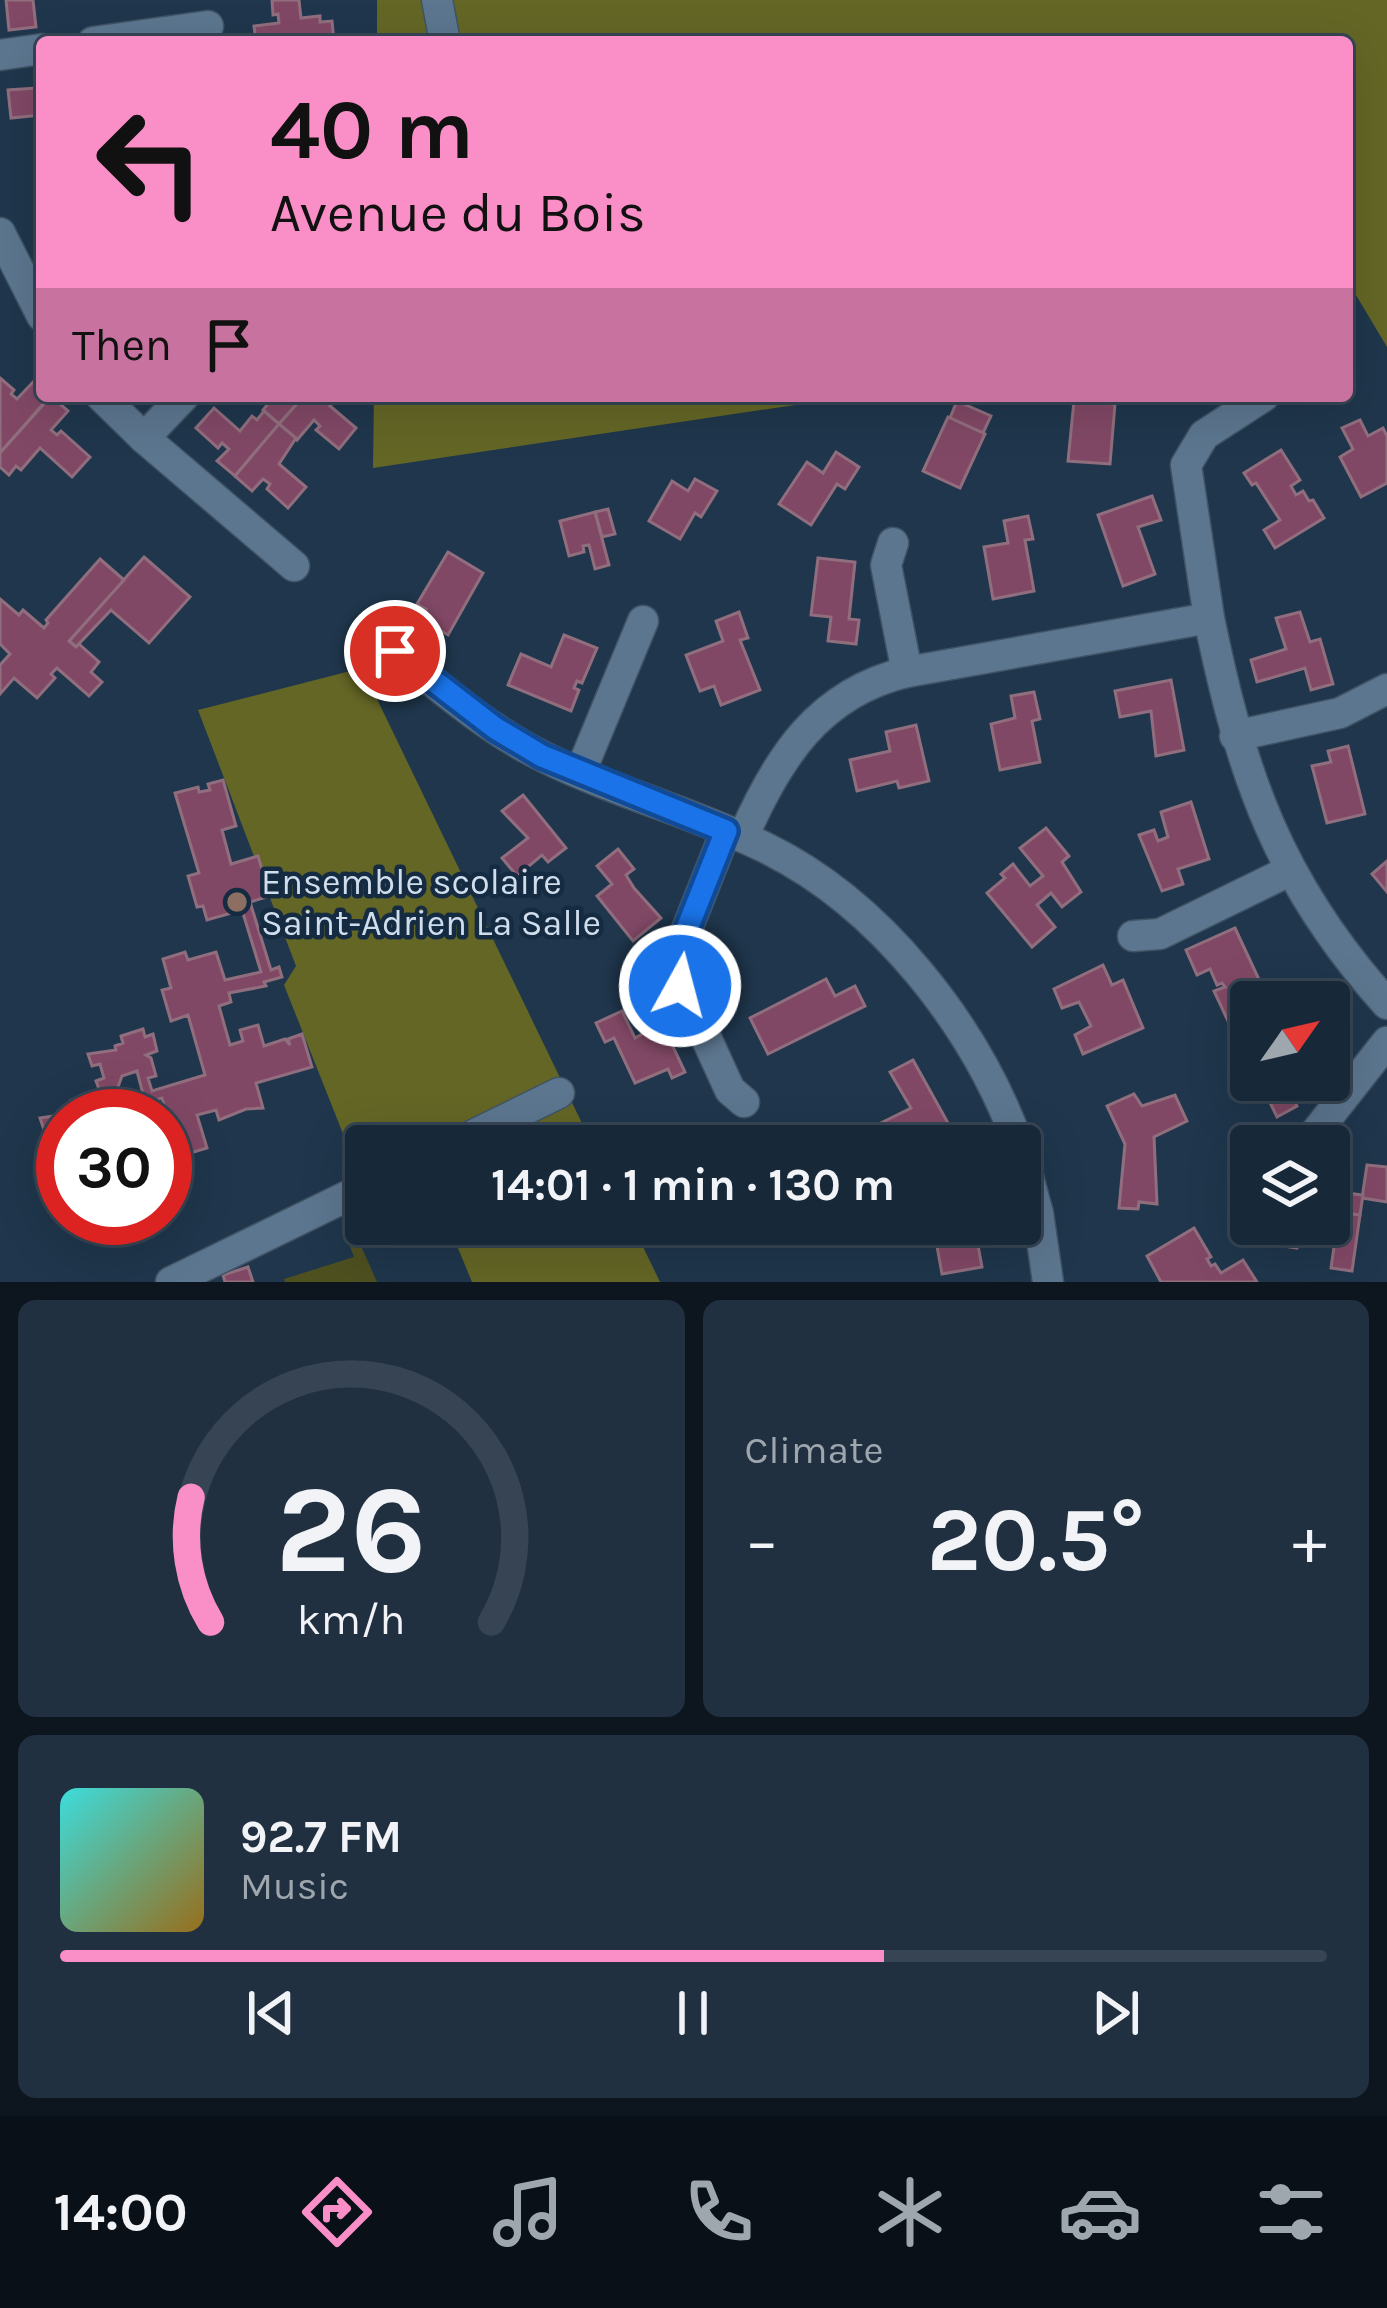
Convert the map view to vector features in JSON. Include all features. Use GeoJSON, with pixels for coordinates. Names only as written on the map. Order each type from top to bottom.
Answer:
{"type":"FeatureCollection","features":[{"type":"Feature","properties":{"kind":"street"},"geometry":{"type":"LineString","coordinates":[[437,0],[444,36]]}},
{"type":"Feature","properties":{"kind":"street"},"geometry":{"type":"LineString","coordinates":[[124,36],[212,18]]}},
{"type":"Feature","properties":{"kind":"street"},"geometry":{"type":"LineString","coordinates":[[0,56],[36,51]]}},
{"type":"Feature","properties":{"kind":"street"},"geometry":{"type":"LineString","coordinates":[[0,233],[36,304]]}},
{"type":"Feature","properties":{"kind":"street"},"geometry":{"type":"LineString","coordinates":[[107,402],[294,566]]}},
{"type":"Feature","properties":{"kind":"street"},"geometry":{"type":"LineString","coordinates":[[144,438],[178,402]]}},
{"type":"Feature","properties":{"kind":"street"},"geometry":{"type":"LineString","coordinates":[[1255,402],[1204,435],[1186,465],[1209,618],[1235,736],[1289,871],[1323,926],[1387,1004]]}},
{"type":"Feature","properties":{"kind":"street"},"geometry":{"type":"LineString","coordinates":[[893,543],[886,565],[907,672]]}},
{"type":"Feature","properties":{"kind":"street"},"geometry":{"type":"LineString","coordinates":[[744,1102],[730,1090],[677,974],[681,944],[735,834],[778,764],[807,730],[855,692],[907,672],[1209,618]]}},
{"type":"Feature","properties":{"kind":"street"},"geometry":{"type":"LineString","coordinates":[[580,772],[643,621]]}},
{"type":"Feature","properties":{"kind":"street"},"geometry":{"type":"LineString","coordinates":[[395,651],[495,728],[542,756],[735,834],[808,874],[913,965],[974,1049],[1010,1125]]}},
{"type":"Feature","properties":{"kind":"street"},"geometry":{"type":"LineString","coordinates":[[1235,736],[1340,713],[1387,689]]}},
{"type":"Feature","properties":{"kind":"street"},"geometry":{"type":"LineString","coordinates":[[1132,936],[1160,934],[1289,871]]}},
{"type":"Feature","properties":{"kind":"street"},"geometry":{"type":"LineString","coordinates":[[1322,1125],[1387,1042]]}},
{"type":"Feature","properties":{"kind":"street"},"geometry":{"type":"LineString","coordinates":[[494,1125],[559,1093]]}},
{"type":"Feature","properties":{"kind":"street"},"geometry":{"type":"LineString","coordinates":[[171,1282],[345,1197]]}},
{"type":"Feature","properties":{"kind":"street"},"geometry":{"type":"LineString","coordinates":[[1041,1234],[1048,1282]]}},
{"type":"Feature","properties":{"kind":"shaded area"},"geometry":{"type":"Polygon","coordinates":[[[377,0],[1387,0],[1387,347],[1353,290],[1353,36],[377,36],[377,0]]]}},
{"type":"Feature","properties":{"kind":"shaded area"},"geometry":{"type":"Polygon","coordinates":[[[374,402],[815,402],[373,468],[374,402]]]}},
{"type":"Feature","properties":{"kind":"shaded area"},"geometry":{"type":"Polygon","coordinates":[[[362,668],[583,1125],[345,1125],[345,1139],[284,985],[296,966],[198,710],[362,668]]]}},
{"type":"Feature","properties":{"kind":"shaded area"},"geometry":{"type":"Polygon","coordinates":[[[350,1245],[361,1245],[377,1282],[285,1282],[284,1279],[354,1257],[350,1245]]]}},
{"type":"Feature","properties":{"kind":"shaded area"},"geometry":{"type":"Polygon","coordinates":[[[457,1245],[642,1245],[660,1282],[472,1282],[457,1245]]]}},
{"type":"Feature","properties":{"kind":"building"},"geometry":{"type":"Polygon","coordinates":[[[6,0],[33,0],[36,27],[9,30],[6,0]]]}},
{"type":"Feature","properties":{"kind":"building"},"geometry":{"type":"Polygon","coordinates":[[[272,0],[299,0],[301,18],[320,16],[320,22],[332,21],[334,36],[255,36],[254,26],[279,23],[278,14],[273,15],[272,0]]]}},
{"type":"Feature","properties":{"kind":"building"},"geometry":{"type":"Polygon","coordinates":[[[36,88],[36,116],[11,118],[8,90],[36,88]]]}},
{"type":"Feature","properties":{"kind":"building"},"geometry":{"type":"Polygon","coordinates":[[[0,378],[17,399],[34,381],[36,402],[45,402],[0,453],[0,378]]]}},
{"type":"Feature","properties":{"kind":"building"},"geometry":{"type":"Polygon","coordinates":[[[46,402],[58,402],[68,411],[51,430],[57,435],[61,431],[90,457],[72,477],[40,448],[21,470],[16,466],[9,475],[0,467],[0,453],[46,402]]]}},
{"type":"Feature","properties":{"kind":"building"},"geometry":{"type":"Polygon","coordinates":[[[269,402],[299,402],[279,424],[263,410],[269,402]]]}},
{"type":"Feature","properties":{"kind":"building"},"geometry":{"type":"Polygon","coordinates":[[[299,402],[333,402],[330,406],[356,428],[339,449],[316,430],[320,426],[314,420],[297,440],[279,424],[299,402]]]}},
{"type":"Feature","properties":{"kind":"building"},"geometry":{"type":"Polygon","coordinates":[[[957,402],[991,416],[983,433],[950,418],[957,402]]]}},
{"type":"Feature","properties":{"kind":"building"},"geometry":{"type":"Polygon","coordinates":[[[1074,402],[1115,404],[1110,464],[1068,461],[1074,402]]]}},
{"type":"Feature","properties":{"kind":"building"},"geometry":{"type":"Polygon","coordinates":[[[214,408],[240,431],[252,416],[257,420],[264,411],[279,424],[235,476],[217,461],[229,449],[222,443],[218,448],[196,428],[214,408]]]}},
{"type":"Feature","properties":{"kind":"building"},"geometry":{"type":"Polygon","coordinates":[[[948,417],[985,434],[960,488],[923,471],[948,417]]]}},
{"type":"Feature","properties":{"kind":"building"},"geometry":{"type":"Polygon","coordinates":[[[1360,420],[1368,436],[1383,428],[1387,436],[1387,483],[1361,497],[1340,457],[1353,449],[1342,428],[1360,420]]]}},
{"type":"Feature","properties":{"kind":"building"},"geometry":{"type":"Polygon","coordinates":[[[279,424],[296,438],[279,464],[306,487],[288,508],[263,479],[252,491],[235,476],[279,424]]]}},
{"type":"Feature","properties":{"kind":"building"},"geometry":{"type":"Polygon","coordinates":[[[1281,450],[1300,480],[1291,486],[1296,495],[1303,491],[1324,518],[1275,548],[1264,530],[1280,520],[1244,473],[1281,450]]]}},
{"type":"Feature","properties":{"kind":"building"},"geometry":{"type":"Polygon","coordinates":[[[836,452],[859,467],[845,489],[837,484],[811,525],[779,504],[807,462],[823,473],[836,452]]]}},
{"type":"Feature","properties":{"kind":"building"},"geometry":{"type":"Polygon","coordinates":[[[695,479],[717,491],[701,517],[695,513],[680,539],[649,521],[672,481],[688,491],[695,479]]]}},
{"type":"Feature","properties":{"kind":"building"},"geometry":{"type":"Polygon","coordinates":[[[1152,496],[1161,520],[1138,527],[1155,574],[1123,586],[1098,515],[1152,496]]]}},
{"type":"Feature","properties":{"kind":"building"},"geometry":{"type":"Polygon","coordinates":[[[608,509],[615,534],[602,537],[595,512],[608,509]]]}},
{"type":"Feature","properties":{"kind":"building"},"geometry":{"type":"Polygon","coordinates":[[[595,512],[609,565],[595,569],[589,545],[583,546],[584,552],[569,556],[560,521],[595,512]]]}},
{"type":"Feature","properties":{"kind":"building"},"geometry":{"type":"Polygon","coordinates":[[[1028,516],[1033,539],[1025,540],[1034,591],[993,599],[984,547],[1008,543],[1004,521],[1028,516]]]}},
{"type":"Feature","properties":{"kind":"building"},"geometry":{"type":"Polygon","coordinates":[[[448,552],[483,573],[448,635],[421,619],[426,609],[417,604],[448,552]]]}},
{"type":"Feature","properties":{"kind":"building"},"geometry":{"type":"Polygon","coordinates":[[[144,557],[190,597],[149,643],[111,610],[76,647],[69,641],[144,557]]]}},
{"type":"Feature","properties":{"kind":"building"},"geometry":{"type":"Polygon","coordinates":[[[818,558],[855,562],[849,619],[859,620],[856,644],[828,641],[831,617],[811,615],[818,558]]]}},
{"type":"Feature","properties":{"kind":"building"},"geometry":{"type":"Polygon","coordinates":[[[100,559],[124,580],[69,641],[99,662],[91,672],[102,682],[89,696],[57,668],[51,674],[55,678],[37,698],[14,678],[0,694],[0,665],[10,654],[0,644],[0,599],[44,628],[100,559]]]}},
{"type":"Feature","properties":{"kind":"building"},"geometry":{"type":"Polygon","coordinates":[[[739,612],[748,638],[740,640],[760,690],[721,705],[714,686],[700,691],[686,655],[723,641],[716,621],[739,612]]]}},
{"type":"Feature","properties":{"kind":"building"},"geometry":{"type":"Polygon","coordinates":[[[1300,612],[1310,642],[1320,639],[1333,684],[1311,690],[1305,668],[1257,682],[1251,660],[1286,649],[1276,618],[1300,612]]]}},
{"type":"Feature","properties":{"kind":"building"},"geometry":{"type":"Polygon","coordinates":[[[564,635],[597,648],[582,683],[577,681],[574,688],[579,690],[571,711],[508,685],[521,654],[551,667],[564,635]]]}},
{"type":"Feature","properties":{"kind":"building"},"geometry":{"type":"Polygon","coordinates":[[[1171,680],[1184,750],[1156,756],[1151,711],[1120,717],[1115,691],[1171,680]]]}},
{"type":"Feature","properties":{"kind":"building"},"geometry":{"type":"Polygon","coordinates":[[[1034,692],[1040,719],[1032,721],[1040,762],[1000,770],[991,724],[1015,718],[1011,696],[1034,692]]]}},
{"type":"Feature","properties":{"kind":"building"},"geometry":{"type":"Polygon","coordinates":[[[916,725],[929,781],[899,788],[897,781],[857,791],[850,760],[890,751],[886,732],[916,725]]]}},
{"type":"Feature","properties":{"kind":"building"},"geometry":{"type":"Polygon","coordinates":[[[1348,746],[1365,814],[1327,823],[1312,766],[1331,762],[1328,751],[1348,746]]]}},
{"type":"Feature","properties":{"kind":"building"},"geometry":{"type":"Polygon","coordinates":[[[223,780],[236,826],[222,830],[231,864],[258,856],[270,896],[250,902],[271,970],[279,967],[282,977],[264,982],[266,986],[229,993],[231,1002],[219,1006],[230,1045],[243,1041],[240,1030],[258,1025],[264,1046],[285,1039],[290,1045],[288,1039],[302,1034],[312,1067],[256,1083],[263,1108],[219,1120],[216,1110],[197,1115],[207,1148],[192,1152],[192,1089],[159,1089],[205,1075],[188,1015],[171,1021],[162,990],[171,988],[163,959],[185,952],[188,960],[216,952],[225,980],[261,972],[242,910],[207,920],[203,906],[197,907],[188,876],[199,873],[175,793],[198,787],[199,792],[210,790],[208,784],[223,780]]]}},
{"type":"Feature","properties":{"kind":"building"},"geometry":{"type":"Polygon","coordinates":[[[523,795],[566,848],[548,862],[542,855],[517,876],[502,858],[528,838],[502,811],[523,795]]]}},
{"type":"Feature","properties":{"kind":"building"},"geometry":{"type":"Polygon","coordinates":[[[1191,802],[1209,859],[1178,869],[1183,884],[1162,891],[1139,835],[1154,830],[1158,841],[1168,837],[1161,812],[1191,802]]]}},
{"type":"Feature","properties":{"kind":"building"},"geometry":{"type":"Polygon","coordinates":[[[1046,828],[1069,856],[1062,862],[1081,892],[1062,907],[1051,893],[1037,905],[1055,927],[1032,947],[987,893],[1013,864],[1030,886],[1043,876],[1020,848],[1046,828]]]}},
{"type":"Feature","properties":{"kind":"building"},"geometry":{"type":"Polygon","coordinates":[[[618,849],[634,869],[626,875],[634,888],[661,918],[633,941],[597,896],[612,884],[597,866],[618,849]]]}},
{"type":"Feature","properties":{"kind":"building"},"geometry":{"type":"Polygon","coordinates":[[[1387,861],[1387,892],[1372,874],[1387,861]]]}},
{"type":"Feature","properties":{"kind":"building"},"geometry":{"type":"Polygon","coordinates":[[[1235,928],[1260,981],[1230,981],[1230,1020],[1214,991],[1225,987],[1217,985],[1210,969],[1197,975],[1186,950],[1235,928]]]}},
{"type":"Feature","properties":{"kind":"building"},"geometry":{"type":"Polygon","coordinates":[[[1103,965],[1112,985],[1123,980],[1143,1028],[1083,1054],[1075,1035],[1091,1026],[1079,1002],[1062,1008],[1054,989],[1103,965]]]}},
{"type":"Feature","properties":{"kind":"building"},"geometry":{"type":"Polygon","coordinates":[[[826,979],[835,996],[855,986],[865,1006],[768,1054],[750,1018],[826,979]]]}},
{"type":"Feature","properties":{"kind":"building"},"geometry":{"type":"Polygon","coordinates":[[[622,1011],[635,1038],[662,1023],[685,1072],[672,1078],[668,1069],[635,1083],[614,1038],[605,1042],[596,1023],[622,1011]]]}},
{"type":"Feature","properties":{"kind":"building"},"geometry":{"type":"Polygon","coordinates":[[[143,1029],[145,1037],[153,1034],[157,1051],[146,1055],[156,1076],[148,1078],[151,1089],[142,1089],[137,1071],[122,1076],[118,1087],[99,1089],[96,1081],[104,1078],[100,1064],[92,1066],[88,1054],[116,1050],[123,1043],[121,1036],[143,1029]]]}},
{"type":"Feature","properties":{"kind":"building"},"geometry":{"type":"Polygon","coordinates":[[[913,1060],[948,1123],[882,1125],[911,1108],[890,1072],[913,1060]]]}},
{"type":"Feature","properties":{"kind":"building"},"geometry":{"type":"Polygon","coordinates":[[[1134,1094],[1142,1106],[1175,1095],[1187,1121],[1154,1137],[1157,1204],[1139,1202],[1138,1209],[1119,1208],[1125,1144],[1107,1106],[1134,1094]]]}},
{"type":"Feature","properties":{"kind":"building"},"geometry":{"type":"Polygon","coordinates":[[[1269,1101],[1295,1101],[1297,1106],[1277,1117],[1269,1101]]]}},
{"type":"Feature","properties":{"kind":"building"},"geometry":{"type":"Polygon","coordinates":[[[1367,1165],[1387,1167],[1387,1202],[1362,1198],[1367,1165]]]}},
{"type":"Feature","properties":{"kind":"building"},"geometry":{"type":"Polygon","coordinates":[[[1350,1193],[1363,1195],[1360,1215],[1350,1214],[1350,1193]]]}},
{"type":"Feature","properties":{"kind":"building"},"geometry":{"type":"Polygon","coordinates":[[[1350,1214],[1360,1215],[1352,1271],[1331,1268],[1334,1247],[1320,1245],[1350,1245],[1350,1214]]]}},
{"type":"Feature","properties":{"kind":"building"},"geometry":{"type":"Polygon","coordinates":[[[1194,1228],[1211,1257],[1207,1259],[1211,1266],[1215,1264],[1221,1273],[1243,1260],[1257,1282],[1161,1282],[1147,1256],[1194,1228]]]}},
{"type":"Feature","properties":{"kind":"building"},"geometry":{"type":"Polygon","coordinates":[[[937,1245],[978,1245],[982,1267],[942,1274],[937,1245]]]}},
{"type":"Feature","properties":{"kind":"building"},"geometry":{"type":"Polygon","coordinates":[[[248,1267],[253,1282],[225,1282],[223,1275],[248,1267]]]}},
{"type":"Feature","properties":{"kind":"place","name":"Ensemble scolaire Saint-Adrien La Salle"},"geometry":{"type":"Point","coordinates":[237,902]}},
{"type":"Feature","properties":{"kind":"route"},"geometry":{"type":"LineString","coordinates":[[395,651],[495,728],[542,756],[726,831],[681,944],[677,959],[680,986]]}}]}
